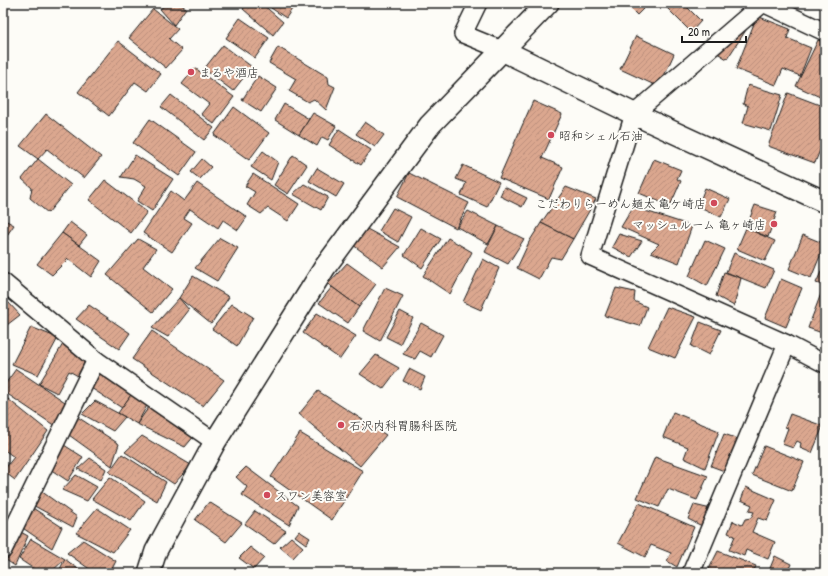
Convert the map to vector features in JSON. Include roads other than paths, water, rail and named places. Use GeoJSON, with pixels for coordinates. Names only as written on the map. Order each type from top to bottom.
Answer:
{"type":"FeatureCollection","features":[{"type":"Feature","properties":{"kind":"street"},"geometry":{"type":"LineString","coordinates":[[478,3],[464,34],[502,50],[634,114],[825,202]]}},
{"type":"Feature","properties":{"kind":"street"},"geometry":{"type":"LineString","coordinates":[[150,573],[156,551],[215,442],[325,267],[430,125],[548,3]]}},
{"type":"Feature","properties":{"kind":"street"},"geometry":{"type":"LineString","coordinates":[[825,32],[763,3],[634,114],[590,256],[787,344],[825,364]]}},
{"type":"Feature","properties":{"kind":"street"},"geometry":{"type":"LineString","coordinates":[[3,282],[96,360],[215,442]]}},
{"type":"Feature","properties":{"kind":"street"},"geometry":{"type":"LineString","coordinates":[[691,573],[787,344]]}},
{"type":"Feature","properties":{"kind":"street"},"geometry":{"type":"LineString","coordinates":[[3,550],[96,360]]}},
{"type":"Feature","properties":{"kind":"place","name":"まるや酒店"},"geometry":{"type":"Point","coordinates":[191,72]}},
{"type":"Feature","properties":{"kind":"place","name":"昭和シェル石油"},"geometry":{"type":"Point","coordinates":[551,135]}},
{"type":"Feature","properties":{"kind":"place","name":"こだわりらーめん麺太 亀ケ崎店"},"geometry":{"type":"Point","coordinates":[714,203]}},
{"type":"Feature","properties":{"kind":"place","name":"マッシュルーム 亀ヶ崎店"},"geometry":{"type":"Point","coordinates":[774,224]}},
{"type":"Feature","properties":{"kind":"place","name":"石沢内科胃腸科医院"},"geometry":{"type":"Point","coordinates":[341,425]}},
{"type":"Feature","properties":{"kind":"place","name":"スワン美容室"},"geometry":{"type":"Point","coordinates":[267,495]}}]}
